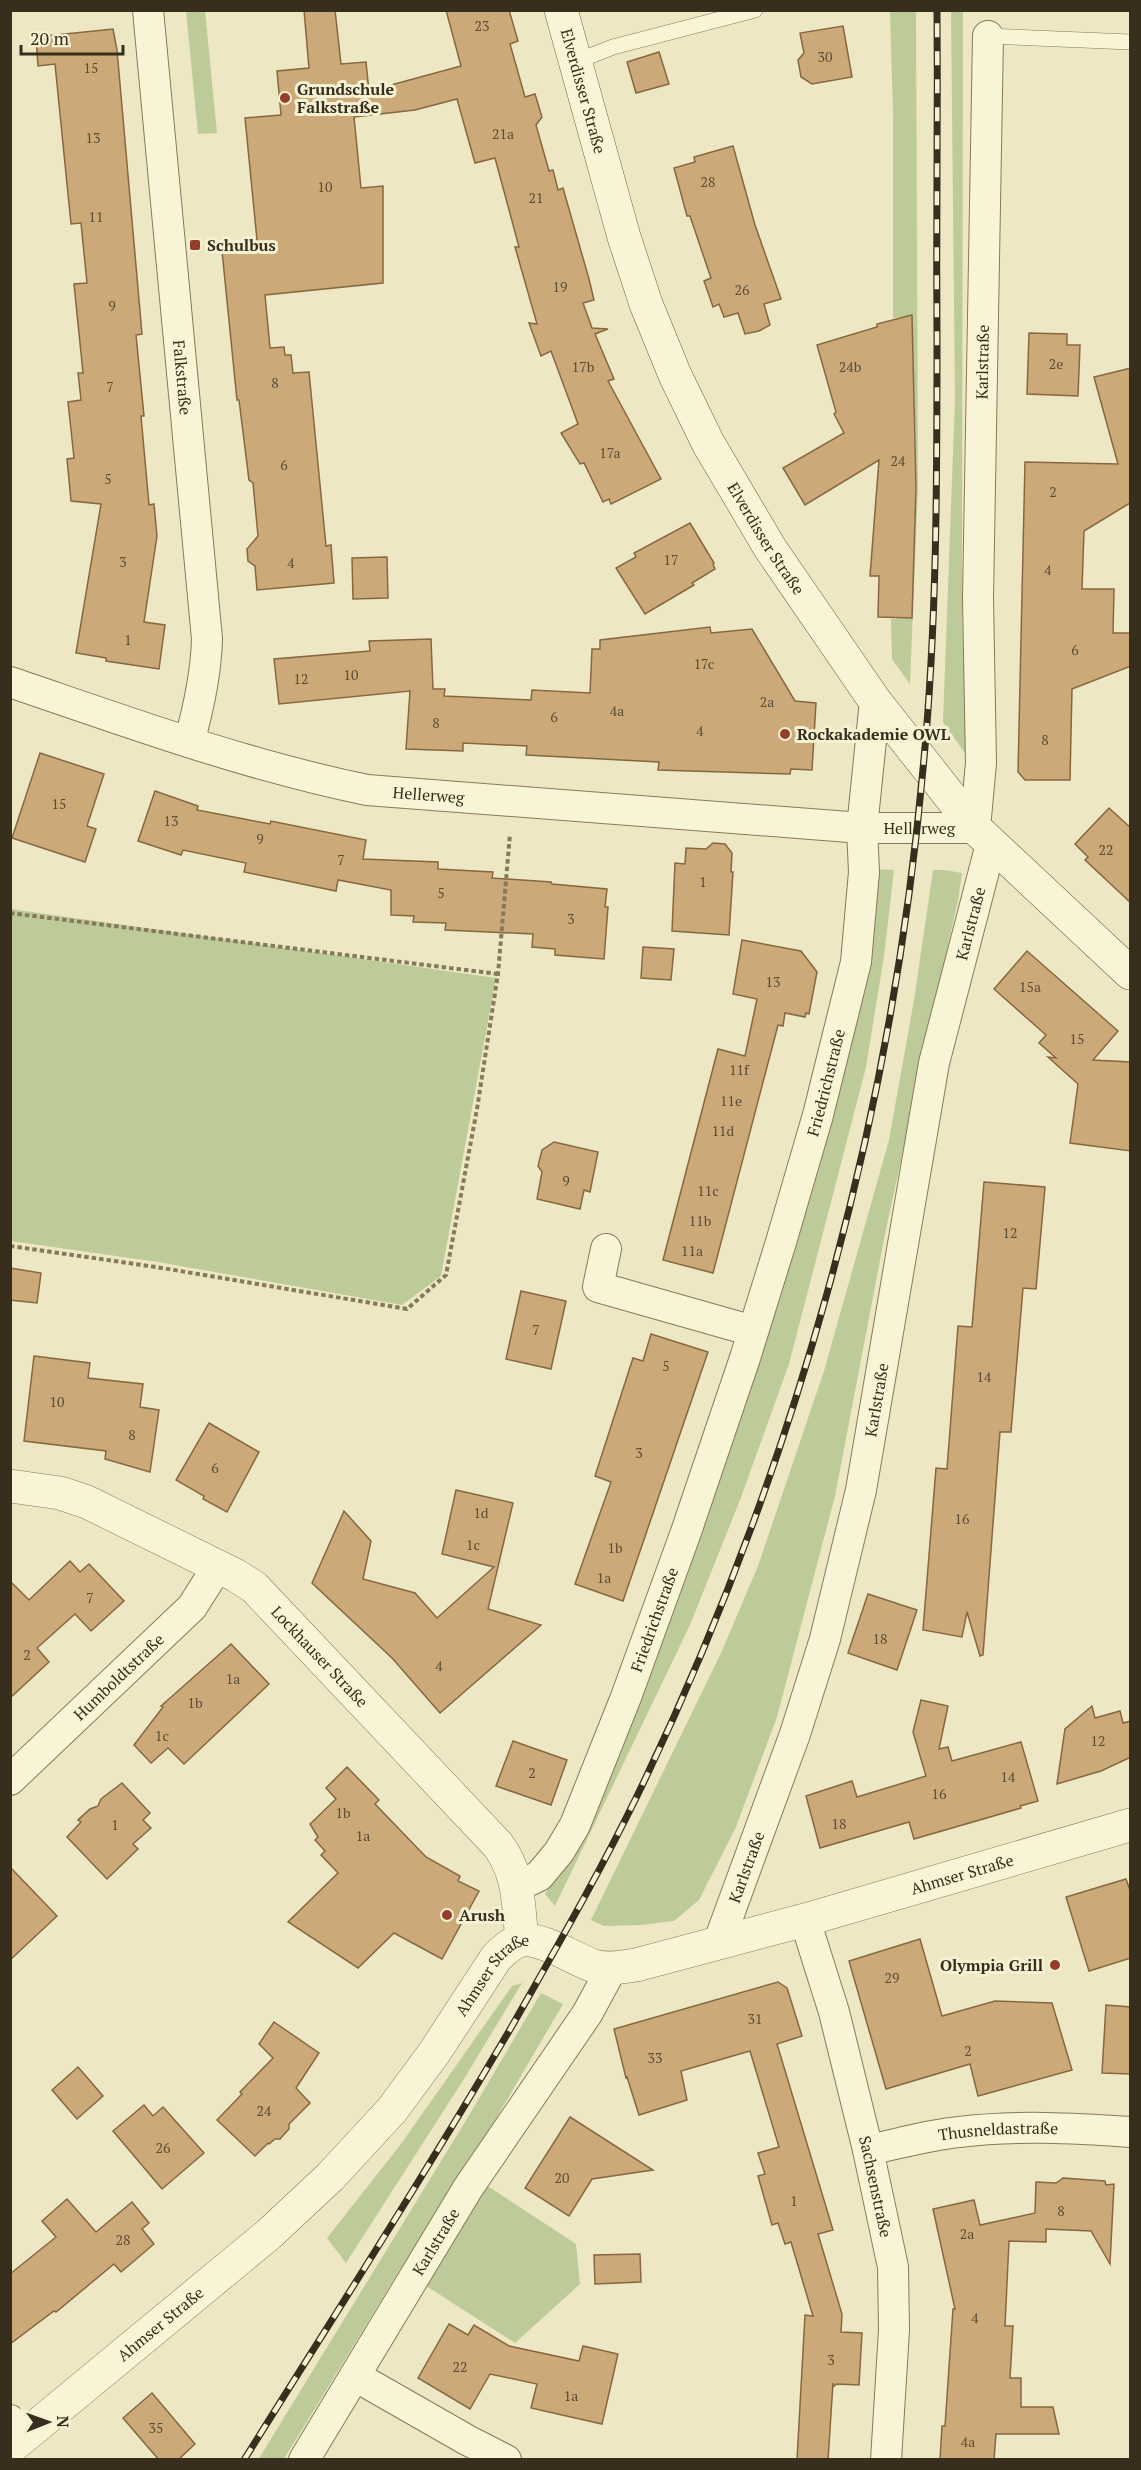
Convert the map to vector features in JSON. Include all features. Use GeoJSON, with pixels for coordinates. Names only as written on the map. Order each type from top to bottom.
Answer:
{"type":"FeatureCollection","features":[{"type":"Feature","properties":{"kind":"street","name":"Falkstraße"},"geometry":{"type":"LineString","coordinates":[[148,10],[207,639],[206,670],[201,701],[189,742]]}},
{"type":"Feature","properties":{"kind":"street","name":"Elverdisser Straße"},"geometry":{"type":"LineString","coordinates":[[561,10],[624,237],[646,304],[675,375],[708,443],[770,548],[875,700],[983,836],[1131,973]]}},
{"type":"Feature","properties":{"kind":"street","name":"Karlstraße"},"geometry":{"type":"LineString","coordinates":[[718,1944],[795,1734],[825,1639],[861,1490],[934,1063],[983,836],[978,598],[988,36]]}},
{"type":"Feature","properties":{"kind":"street","name":"Hellerweg"},"geometry":{"type":"LineString","coordinates":[[10,682],[189,742],[303,777],[367,790],[435,797],[513,800],[983,836]]}},
{"type":"Feature","properties":{"kind":"street","name":"Hellerweg"},"geometry":{"type":"LineString","coordinates":[[862,828],[875,700]]}},
{"type":"Feature","properties":{"kind":"street","name":"Friedrichstraße"},"geometry":{"type":"LineString","coordinates":[[518,1887],[539,1876],[559,1852],[575,1825],[626,1697],[686,1532],[753,1330],[818,1115],[856,962],[864,872],[862,828]]}},
{"type":"Feature","properties":{"kind":"street"},"geometry":{"type":"LineString","coordinates":[[606,1249],[598,1287],[753,1330]]}},
{"type":"Feature","properties":{"kind":"street","name":"Lockhauser Straße"},"geometry":{"type":"LineString","coordinates":[[10,1486],[60,1493],[87,1502],[218,1566],[254,1587],[476,1821],[509,1860],[518,1887],[522,1940]]}},
{"type":"Feature","properties":{"kind":"street","name":"Humboldtstraße"},"geometry":{"type":"LineString","coordinates":[[10,1780],[192,1608],[218,1566]]}},
{"type":"Feature","properties":{"kind":"street","name":"Ahmser Straße"},"geometry":{"type":"LineString","coordinates":[[16,2434],[269,2234],[330,2177],[392,2110],[434,2053],[496,1958],[507,1948],[522,1940],[535,1941],[596,1966],[612,1968],[636,1965],[805,1920],[1131,1826]]}},
{"type":"Feature","properties":{"kind":"street","name":"Sachsenstraße"},"geometry":{"type":"LineString","coordinates":[[805,1920],[834,2012],[868,2150],[893,2267],[894,2330],[886,2460]]}},
{"type":"Feature","properties":{"kind":"street","name":"Karlstraße"},"geometry":{"type":"LineString","coordinates":[[303,2460],[468,2188],[587,2014],[612,1968]]}},
{"type":"Feature","properties":{"kind":"street","name":"Thusneldastraße"},"geometry":{"type":"LineString","coordinates":[[868,2150],[957,2132],[1015,2128],[1083,2128],[1131,2132]]}},
{"type":"Feature","properties":{"kind":"street"},"geometry":{"type":"LineString","coordinates":[[355,2376],[506,2460]]}},
{"type":"Feature","properties":{"kind":"lane"},"geometry":{"type":"LineString","coordinates":[[575,62],[613,47],[755,10]]}},
{"type":"Feature","properties":{"kind":"lane","name":"Karlstraße"},"geometry":{"type":"LineString","coordinates":[[988,36],[1131,42]]}},
{"type":"Feature","properties":{"kind":"path"},"geometry":{"type":"LineString","coordinates":[[10,1246],[156,1267],[406,1309],[446,1275],[477,1109],[498,974],[513,800]]}},
{"type":"Feature","properties":{"kind":"path"},"geometry":{"type":"LineString","coordinates":[[10,913],[498,974]]}},
{"type":"Feature","properties":{"kind":"green space"},"geometry":{"type":"Polygon","coordinates":[[[963,10],[962,611],[967,756],[943,722],[955,399],[951,11],[963,10]]]}},
{"type":"Feature","properties":{"kind":"green space"},"geometry":{"type":"Polygon","coordinates":[[[186,11],[205,11],[217,133],[198,134],[186,11]]]}},
{"type":"Feature","properties":{"kind":"green space"},"geometry":{"type":"Polygon","coordinates":[[[890,11],[916,11],[918,489],[910,684],[892,659],[891,619],[912,618],[917,488],[912,316],[893,318],[893,114],[890,11]]]}},
{"type":"Feature","properties":{"kind":"green space"},"geometry":{"type":"Polygon","coordinates":[[[874,869],[894,870],[884,956],[866,1067],[789,1364],[740,1500],[690,1625],[555,1906],[545,1894],[570,1854],[626,1722],[874,869]]]}},
{"type":"Feature","properties":{"kind":"green space"},"geometry":{"type":"Polygon","coordinates":[[[933,870],[962,873],[959,895],[886,1229],[835,1496],[777,1717],[736,1827],[699,1900],[674,1921],[604,1926],[591,1920],[721,1653],[758,1566],[824,1371],[889,1140],[914,1000],[933,870]]]}},
{"type":"Feature","properties":{"kind":"green space"},"geometry":{"type":"Polygon","coordinates":[[[11,909],[496,978],[441,1276],[402,1305],[158,1262],[11,1241],[11,909]]]}},
{"type":"Feature","properties":{"kind":"green space"},"geometry":{"type":"Polygon","coordinates":[[[522,1983],[464,2079],[346,2263],[327,2238],[401,2144],[512,1986],[522,1983]]]}},
{"type":"Feature","properties":{"kind":"green space"},"geometry":{"type":"Polygon","coordinates":[[[541,1993],[563,2004],[466,2170],[399,2271],[284,2459],[258,2460],[468,2117],[541,1993]]]}},
{"type":"Feature","properties":{"kind":"green space"},"geometry":{"type":"Polygon","coordinates":[[[483,2183],[576,2244],[580,2284],[515,2343],[420,2282],[483,2183]]]}},
{"type":"Feature","properties":{"kind":"building"},"geometry":{"type":"Polygon","coordinates":[[[304,10],[335,10],[341,64],[366,62],[369,91],[461,66],[446,10],[509,10],[518,41],[510,44],[525,97],[535,94],[542,117],[536,125],[549,171],[553,170],[558,190],[563,188],[589,279],[594,300],[583,303],[592,328],[608,329],[595,334],[614,379],[608,381],[661,479],[611,504],[609,499],[603,502],[584,463],[580,464],[561,433],[578,424],[551,351],[541,356],[529,323],[537,324],[515,247],[519,247],[495,158],[475,163],[457,99],[415,110],[354,117],[361,188],[383,186],[383,283],[265,295],[270,348],[284,347],[285,355],[291,355],[293,373],[309,372],[326,546],[331,545],[334,583],[257,590],[255,566],[248,561],[247,549],[258,536],[253,483],[249,480],[239,400],[237,400],[222,251],[230,243],[257,240],[245,118],[281,115],[277,71],[309,68],[304,10]]]}},
{"type":"Feature","properties":{"kind":"building"},"geometry":{"type":"Polygon","coordinates":[[[843,26],[852,77],[812,84],[801,77],[798,60],[804,53],[800,33],[843,26]]]}},
{"type":"Feature","properties":{"kind":"building"},"geometry":{"type":"Polygon","coordinates":[[[113,29],[117,50],[142,334],[136,335],[144,416],[141,416],[149,505],[154,504],[157,536],[144,622],[165,625],[159,669],[106,661],[106,658],[76,653],[101,504],[71,501],[67,459],[74,458],[68,402],[81,400],[78,373],[83,373],[74,284],[87,283],[81,223],[71,224],[55,64],[38,66],[36,37],[113,29]]]}},
{"type":"Feature","properties":{"kind":"building"},"geometry":{"type":"Polygon","coordinates":[[[659,52],[669,84],[636,93],[627,62],[659,52]]]}},
{"type":"Feature","properties":{"kind":"building"},"geometry":{"type":"Polygon","coordinates":[[[733,146],[755,225],[781,299],[764,304],[770,325],[759,331],[745,334],[738,313],[724,317],[719,304],[713,307],[704,281],[711,278],[690,216],[687,216],[674,168],[695,162],[694,157],[733,146]]]}},
{"type":"Feature","properties":{"kind":"building"},"geometry":{"type":"Polygon","coordinates":[[[912,315],[916,488],[912,618],[878,617],[879,576],[870,576],[879,460],[805,505],[783,468],[844,433],[834,414],[836,412],[817,345],[877,327],[877,324],[912,315]]]}},
{"type":"Feature","properties":{"kind":"building"},"geometry":{"type":"Polygon","coordinates":[[[1029,333],[1067,334],[1067,345],[1080,345],[1078,396],[1027,394],[1029,333]]]}},
{"type":"Feature","properties":{"kind":"building"},"geometry":{"type":"Polygon","coordinates":[[[1131,368],[1130,503],[1084,531],[1082,589],[1114,589],[1113,633],[1131,633],[1131,666],[1072,689],[1070,780],[1025,780],[1018,772],[1025,462],[1118,464],[1094,377],[1131,368]]]}},
{"type":"Feature","properties":{"kind":"building"},"geometry":{"type":"Polygon","coordinates":[[[690,523],[714,563],[715,569],[692,583],[694,585],[645,614],[616,568],[636,557],[634,553],[690,523]]]}},
{"type":"Feature","properties":{"kind":"building"},"geometry":{"type":"Polygon","coordinates":[[[387,557],[388,598],[353,599],[352,558],[387,557]]]}},
{"type":"Feature","properties":{"kind":"building"},"geometry":{"type":"Polygon","coordinates":[[[710,627],[711,633],[752,629],[795,701],[816,703],[812,770],[791,769],[790,774],[658,770],[659,762],[526,755],[527,746],[463,743],[463,751],[406,749],[410,691],[279,704],[274,659],[370,651],[369,641],[431,639],[433,689],[445,689],[444,696],[531,700],[532,690],[590,693],[592,649],[600,649],[600,640],[710,627]]]}},
{"type":"Feature","properties":{"kind":"building"},"geometry":{"type":"Polygon","coordinates":[[[40,753],[104,774],[87,826],[96,829],[85,862],[12,838],[40,753]]]}},
{"type":"Feature","properties":{"kind":"building"},"geometry":{"type":"Polygon","coordinates":[[[155,791],[198,806],[197,810],[270,824],[271,821],[366,840],[363,859],[438,862],[438,869],[493,872],[492,878],[607,889],[604,959],[555,955],[555,949],[532,947],[533,934],[445,930],[446,923],[413,922],[414,916],[391,915],[391,890],[338,880],[336,891],[244,872],[246,863],[183,850],[181,855],[138,841],[155,791]]]}},
{"type":"Feature","properties":{"kind":"building"},"geometry":{"type":"Polygon","coordinates":[[[1109,808],[1131,828],[1131,903],[1085,860],[1088,857],[1075,844],[1109,808]]]}},
{"type":"Feature","properties":{"kind":"building"},"geometry":{"type":"Polygon","coordinates":[[[713,843],[725,844],[732,853],[729,935],[672,931],[675,863],[685,864],[686,848],[706,849],[713,843]]]}},
{"type":"Feature","properties":{"kind":"building"},"geometry":{"type":"Polygon","coordinates":[[[742,940],[801,951],[817,972],[809,1014],[806,1013],[805,1017],[785,1013],[783,1026],[778,1025],[713,1273],[663,1260],[718,1049],[745,1056],[757,999],[733,994],[742,940]]]}},
{"type":"Feature","properties":{"kind":"building"},"geometry":{"type":"Polygon","coordinates":[[[643,947],[674,949],[671,980],[641,978],[643,947]]]}},
{"type":"Feature","properties":{"kind":"building"},"geometry":{"type":"Polygon","coordinates":[[[1027,951],[1118,1031],[1093,1060],[1131,1062],[1131,1151],[1070,1143],[1078,1084],[1048,1057],[1056,1058],[1039,1043],[1046,1035],[994,989],[1027,951]]]}},
{"type":"Feature","properties":{"kind":"building"},"geometry":{"type":"Polygon","coordinates":[[[554,1142],[598,1152],[590,1192],[584,1190],[580,1209],[537,1199],[542,1172],[538,1166],[542,1150],[554,1142]]]}},
{"type":"Feature","properties":{"kind":"building"},"geometry":{"type":"Polygon","coordinates":[[[984,1182],[1045,1187],[1036,1289],[1023,1288],[1011,1432],[1000,1432],[983,1655],[980,1656],[967,1612],[962,1637],[923,1630],[936,1468],[947,1469],[958,1326],[972,1327],[984,1182]]]}},
{"type":"Feature","properties":{"kind":"building"},"geometry":{"type":"Polygon","coordinates":[[[10,1268],[41,1273],[37,1303],[10,1300],[10,1268]]]}},
{"type":"Feature","properties":{"kind":"building"},"geometry":{"type":"Polygon","coordinates":[[[521,1291],[566,1301],[551,1369],[506,1359],[521,1291]]]}},
{"type":"Feature","properties":{"kind":"building"},"geometry":{"type":"Polygon","coordinates":[[[651,1334],[708,1352],[623,1601],[575,1584],[611,1482],[595,1476],[633,1358],[643,1361],[651,1334]]]}},
{"type":"Feature","properties":{"kind":"building"},"geometry":{"type":"Polygon","coordinates":[[[34,1356],[90,1363],[88,1378],[143,1384],[140,1407],[159,1410],[150,1472],[105,1459],[106,1451],[24,1441],[34,1356]]]}},
{"type":"Feature","properties":{"kind":"building"},"geometry":{"type":"Polygon","coordinates":[[[209,1423],[259,1452],[227,1512],[176,1480],[209,1423]]]}},
{"type":"Feature","properties":{"kind":"building"},"geometry":{"type":"Polygon","coordinates":[[[456,1490],[513,1503],[488,1609],[541,1625],[440,1713],[392,1658],[312,1583],[344,1511],[371,1541],[363,1579],[415,1593],[437,1618],[494,1567],[442,1554],[456,1490]]]}},
{"type":"Feature","properties":{"kind":"building"},"geometry":{"type":"Polygon","coordinates":[[[70,1561],[80,1572],[89,1564],[124,1601],[91,1631],[75,1614],[37,1648],[49,1662],[10,1698],[10,1581],[29,1600],[70,1561]]]}},
{"type":"Feature","properties":{"kind":"building"},"geometry":{"type":"Polygon","coordinates":[[[868,1594],[917,1610],[897,1670],[848,1653],[868,1594]]]}},
{"type":"Feature","properties":{"kind":"building"},"geometry":{"type":"Polygon","coordinates":[[[231,1644],[269,1684],[184,1764],[168,1748],[151,1763],[134,1745],[163,1707],[161,1706],[231,1644]]]}},
{"type":"Feature","properties":{"kind":"building"},"geometry":{"type":"Polygon","coordinates":[[[921,1700],[948,1706],[939,1749],[948,1747],[952,1761],[1021,1742],[1038,1801],[914,1839],[909,1822],[820,1848],[806,1796],[852,1781],[857,1797],[926,1776],[913,1732],[921,1700]]]}},
{"type":"Feature","properties":{"kind":"building"},"geometry":{"type":"Polygon","coordinates":[[[1092,1706],[1095,1718],[1120,1711],[1123,1723],[1131,1721],[1131,1757],[1101,1771],[1057,1784],[1065,1729],[1092,1706]]]}},
{"type":"Feature","properties":{"kind":"building"},"geometry":{"type":"Polygon","coordinates":[[[513,1741],[567,1760],[551,1805],[496,1786],[513,1741]]]}},
{"type":"Feature","properties":{"kind":"building"},"geometry":{"type":"Polygon","coordinates":[[[347,1767],[379,1800],[375,1804],[426,1857],[460,1876],[458,1881],[479,1891],[442,1959],[394,1933],[358,1968],[288,1922],[338,1873],[321,1855],[325,1851],[315,1840],[318,1837],[310,1824],[336,1799],[326,1788],[347,1767]]]}},
{"type":"Feature","properties":{"kind":"building"},"geometry":{"type":"Polygon","coordinates":[[[122,1783],[150,1813],[143,1820],[151,1828],[133,1844],[138,1849],[107,1879],[67,1837],[81,1822],[78,1820],[90,1809],[98,1806],[101,1799],[122,1783]]]}},
{"type":"Feature","properties":{"kind":"building"},"geometry":{"type":"Polygon","coordinates":[[[10,1867],[57,1916],[10,1960],[10,1867]]]}},
{"type":"Feature","properties":{"kind":"building"},"geometry":{"type":"Polygon","coordinates":[[[1126,1879],[1131,1893],[1131,1958],[1089,1971],[1066,1897],[1126,1879]]]}},
{"type":"Feature","properties":{"kind":"building"},"geometry":{"type":"Polygon","coordinates":[[[920,1939],[942,2016],[995,2001],[1052,2003],[1072,2070],[978,2096],[970,2064],[886,2089],[849,1961],[920,1939]]]}},
{"type":"Feature","properties":{"kind":"building"},"geometry":{"type":"Polygon","coordinates":[[[778,1982],[787,1988],[802,2036],[777,2044],[833,2230],[818,2234],[842,2314],[841,2332],[862,2333],[859,2385],[837,2384],[834,2386],[833,2383],[828,2460],[797,2460],[805,2315],[813,2316],[791,2242],[785,2244],[778,2223],[772,2225],[758,2176],[765,2174],[758,2153],[779,2147],[750,2051],[681,2071],[687,2100],[639,2115],[626,2078],[614,2029],[778,1982]]]}},
{"type":"Feature","properties":{"kind":"building"},"geometry":{"type":"Polygon","coordinates":[[[1106,2005],[1131,2007],[1131,2074],[1102,2073],[1106,2005]]]}},
{"type":"Feature","properties":{"kind":"building"},"geometry":{"type":"Polygon","coordinates":[[[274,2022],[319,2053],[296,2088],[310,2103],[289,2124],[289,2129],[280,2139],[268,2143],[255,2156],[217,2120],[273,2058],[259,2044],[274,2022]]]}},
{"type":"Feature","properties":{"kind":"building"},"geometry":{"type":"Polygon","coordinates":[[[78,2067],[103,2096],[77,2119],[52,2090],[78,2067]]]}},
{"type":"Feature","properties":{"kind":"building"},"geometry":{"type":"Polygon","coordinates":[[[144,2105],[153,2116],[163,2107],[204,2153],[162,2189],[113,2131],[144,2105]]]}},
{"type":"Feature","properties":{"kind":"building"},"geometry":{"type":"Polygon","coordinates":[[[570,2117],[653,2170],[592,2179],[569,2216],[525,2188],[570,2117]]]}},
{"type":"Feature","properties":{"kind":"building"},"geometry":{"type":"Polygon","coordinates":[[[1063,2178],[1105,2181],[1106,2185],[1114,2184],[1110,2264],[1091,2231],[1046,2229],[1046,2242],[1009,2241],[1005,2326],[1013,2326],[1010,2378],[1021,2378],[1021,2407],[1053,2407],[1059,2434],[996,2434],[994,2460],[940,2460],[942,2426],[945,2426],[953,2309],[955,2309],[933,2209],[974,2200],[980,2225],[1035,2213],[1036,2182],[1056,2183],[1063,2178]]]}},
{"type":"Feature","properties":{"kind":"building"},"geometry":{"type":"Polygon","coordinates":[[[67,2199],[96,2232],[132,2202],[149,2223],[142,2229],[154,2244],[121,2272],[114,2264],[56,2312],[54,2311],[10,2344],[10,2274],[56,2237],[42,2221],[67,2199]]]}},
{"type":"Feature","properties":{"kind":"building"},"geometry":{"type":"Polygon","coordinates":[[[640,2254],[641,2282],[595,2284],[594,2255],[640,2254]]]}},
{"type":"Feature","properties":{"kind":"building"},"geometry":{"type":"Polygon","coordinates":[[[449,2324],[468,2335],[474,2325],[509,2346],[579,2361],[583,2346],[618,2354],[602,2424],[531,2408],[537,2384],[490,2374],[470,2409],[418,2378],[449,2324]]]}},
{"type":"Feature","properties":{"kind":"building"},"geometry":{"type":"Polygon","coordinates":[[[152,2393],[195,2444],[178,2460],[159,2460],[123,2418],[152,2393]]]}},
{"type":"Feature","properties":{"kind":"railway"},"geometry":{"type":"LineString","coordinates":[[244,2460],[512,2026],[592,1883],[637,1796],[693,1674],[743,1550],[788,1423],[826,1295],[860,1165],[887,1034],[908,902],[928,715],[934,607],[936,499],[937,10]]}},
{"type":"Feature","properties":{"kind":"place","name":"Grundschule Falkstraße"},"geometry":{"type":"Point","coordinates":[285,98]}},
{"type":"Feature","properties":{"kind":"place","name":"Schulbus"},"geometry":{"type":"Point","coordinates":[195,245]}},
{"type":"Feature","properties":{"kind":"place","name":"Rockakademie OWL"},"geometry":{"type":"Point","coordinates":[785,734]}},
{"type":"Feature","properties":{"kind":"place","name":"Arush"},"geometry":{"type":"Point","coordinates":[447,1915]}},
{"type":"Feature","properties":{"kind":"place","name":"Olympia Grill"},"geometry":{"type":"Point","coordinates":[1055,1965]}}]}
